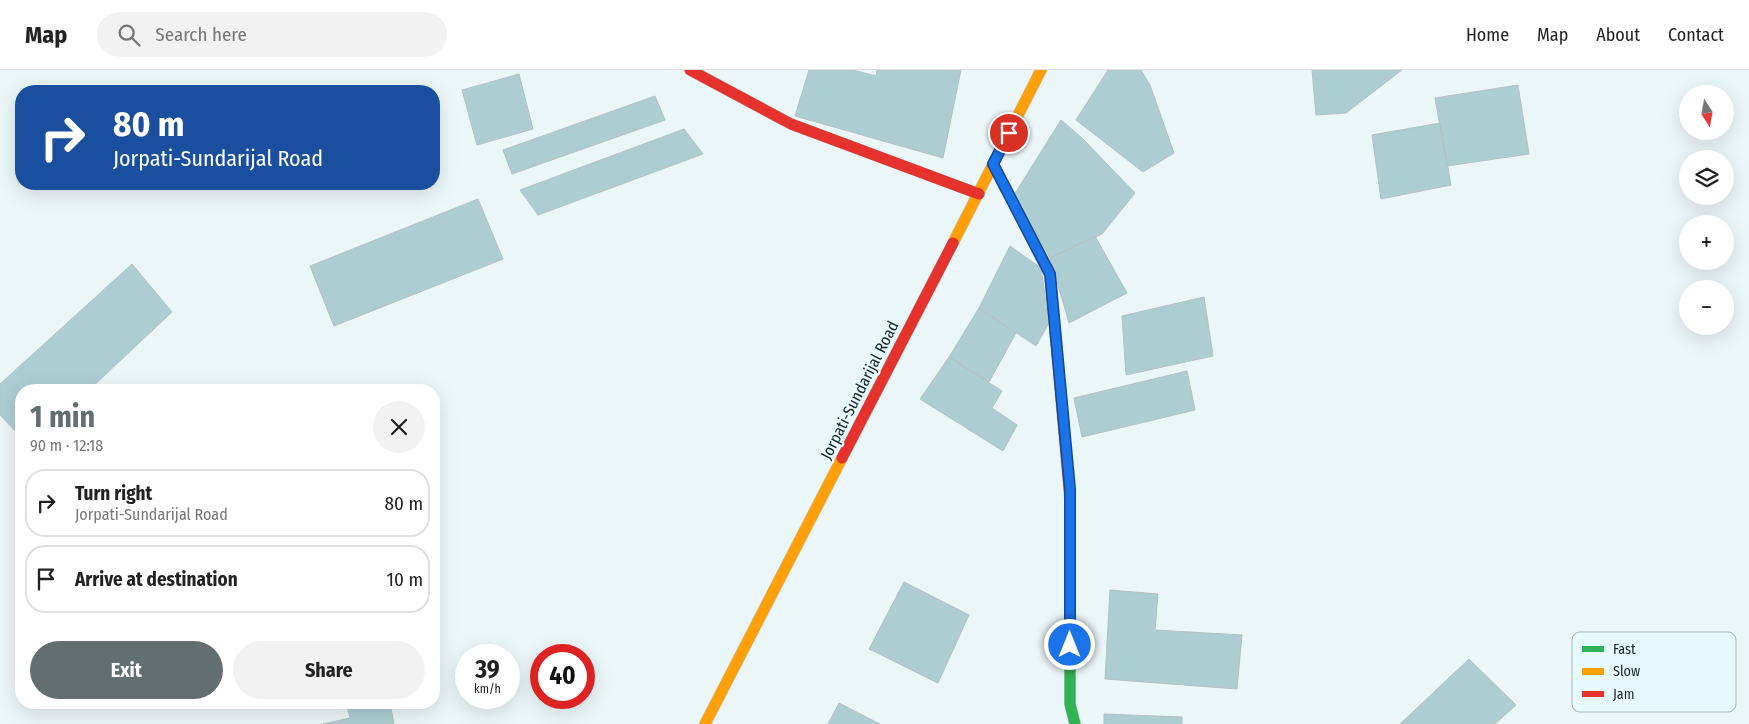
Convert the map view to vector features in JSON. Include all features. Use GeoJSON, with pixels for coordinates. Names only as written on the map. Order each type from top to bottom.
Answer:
{"type":"FeatureCollection","features":[{"type":"Feature","properties":{"kind":"street"},"geometry":{"type":"LineString","coordinates":[[690,70],[791,124],[979,194]]}},
{"type":"Feature","properties":{"kind":"street","name":"Jorpati-Sundarijal Road"},"geometry":{"type":"LineString","coordinates":[[704,724],[979,194],[1041,70]]}},
{"type":"Feature","properties":{"kind":"street"},"geometry":{"type":"LineString","coordinates":[[993,164],[1050,274],[1070,489],[1070,704],[1075,724]]}},
{"type":"Feature","properties":{"kind":"building"},"geometry":{"type":"Polygon","coordinates":[[[809,70],[853,70],[876,76],[877,70],[961,70],[943,158],[795,116],[809,70]]]}},
{"type":"Feature","properties":{"kind":"building"},"geometry":{"type":"Polygon","coordinates":[[[1108,70],[1141,70],[1150,85],[1174,153],[1143,172],[1076,120],[1108,70]]]}},
{"type":"Feature","properties":{"kind":"building"},"geometry":{"type":"Polygon","coordinates":[[[1312,70],[1402,70],[1346,113],[1316,115],[1312,70]]]}},
{"type":"Feature","properties":{"kind":"building"},"geometry":{"type":"Polygon","coordinates":[[[519,74],[533,129],[477,145],[462,90],[519,74]]]}},
{"type":"Feature","properties":{"kind":"building"},"geometry":{"type":"Polygon","coordinates":[[[1518,85],[1529,154],[1447,166],[1435,98],[1518,85]]]}},
{"type":"Feature","properties":{"kind":"building"},"geometry":{"type":"Polygon","coordinates":[[[655,96],[665,120],[512,174],[503,150],[655,96]]]}},
{"type":"Feature","properties":{"kind":"building"},"geometry":{"type":"Polygon","coordinates":[[[1061,120],[1082,138],[1135,193],[1102,234],[1050,258],[1014,195],[1061,120]]]}},
{"type":"Feature","properties":{"kind":"building"},"geometry":{"type":"Polygon","coordinates":[[[1440,123],[1451,185],[1381,199],[1372,135],[1440,123]]]}},
{"type":"Feature","properties":{"kind":"building"},"geometry":{"type":"Polygon","coordinates":[[[684,129],[703,154],[538,215],[520,190],[684,129]]]}},
{"type":"Feature","properties":{"kind":"building"},"geometry":{"type":"Polygon","coordinates":[[[478,199],[503,259],[334,326],[310,266],[478,199]]]}},
{"type":"Feature","properties":{"kind":"building"},"geometry":{"type":"Polygon","coordinates":[[[1095,236],[1127,293],[1069,323],[1050,258],[1095,236]]]}},
{"type":"Feature","properties":{"kind":"building"},"geometry":{"type":"Polygon","coordinates":[[[1010,246],[1041,268],[1049,323],[1036,346],[979,308],[1010,246]]]}},
{"type":"Feature","properties":{"kind":"building"},"geometry":{"type":"Polygon","coordinates":[[[132,264],[172,312],[95,384],[15,384],[15,431],[0,415],[0,384],[132,264]]]}},
{"type":"Feature","properties":{"kind":"building"},"geometry":{"type":"Polygon","coordinates":[[[1204,297],[1213,356],[1126,375],[1122,316],[1204,297]]]}},
{"type":"Feature","properties":{"kind":"building"},"geometry":{"type":"Polygon","coordinates":[[[979,308],[1016,333],[989,382],[949,357],[979,308]]]}},
{"type":"Feature","properties":{"kind":"building"},"geometry":{"type":"Polygon","coordinates":[[[949,357],[1002,391],[992,408],[1017,425],[1003,451],[920,399],[949,357]]]}},
{"type":"Feature","properties":{"kind":"building"},"geometry":{"type":"Polygon","coordinates":[[[1187,371],[1195,410],[1082,437],[1074,398],[1187,371]]]}},
{"type":"Feature","properties":{"kind":"building"},"geometry":{"type":"Polygon","coordinates":[[[904,582],[969,615],[938,683],[869,649],[904,582]]]}},
{"type":"Feature","properties":{"kind":"building"},"geometry":{"type":"Polygon","coordinates":[[[1110,590],[1158,594],[1155,630],[1242,635],[1237,689],[1105,679],[1110,590]]]}},
{"type":"Feature","properties":{"kind":"building"},"geometry":{"type":"Polygon","coordinates":[[[1469,659],[1516,705],[1495,724],[1400,724],[1469,659]]]}},
{"type":"Feature","properties":{"kind":"building"},"geometry":{"type":"Polygon","coordinates":[[[839,703],[880,724],[828,724],[839,703]]]}},
{"type":"Feature","properties":{"kind":"building"},"geometry":{"type":"Polygon","coordinates":[[[348,709],[391,709],[394,724],[323,724],[350,718],[348,709]]]}},
{"type":"Feature","properties":{"kind":"building"},"geometry":{"type":"Polygon","coordinates":[[[1104,714],[1182,717],[1182,724],[1104,724],[1104,714]]]}},
{"type":"Feature","properties":{"kind":"traffic: fast"},"geometry":{"type":"LineString","coordinates":[[1070,499],[1070,704],[1075,724]]}},
{"type":"Feature","properties":{"kind":"traffic: slow"},"geometry":{"type":"LineString","coordinates":[[953,243],[1041,70]]}},
{"type":"Feature","properties":{"kind":"traffic: slow"},"geometry":{"type":"LineString","coordinates":[[705,724],[842,458]]}},
{"type":"Feature","properties":{"kind":"traffic: jam"},"geometry":{"type":"LineString","coordinates":[[690,70],[791,124],[979,194]]}},
{"type":"Feature","properties":{"kind":"traffic: jam"},"geometry":{"type":"LineString","coordinates":[[993,164],[1050,274],[1070,499]]}},
{"type":"Feature","properties":{"kind":"traffic: jam"},"geometry":{"type":"LineString","coordinates":[[842,458],[953,243]]}},
{"type":"Feature","properties":{"kind":"route"},"geometry":{"type":"LineString","coordinates":[[1009,133],[993,164],[1050,274],[1070,489],[1070,645]]}}]}
